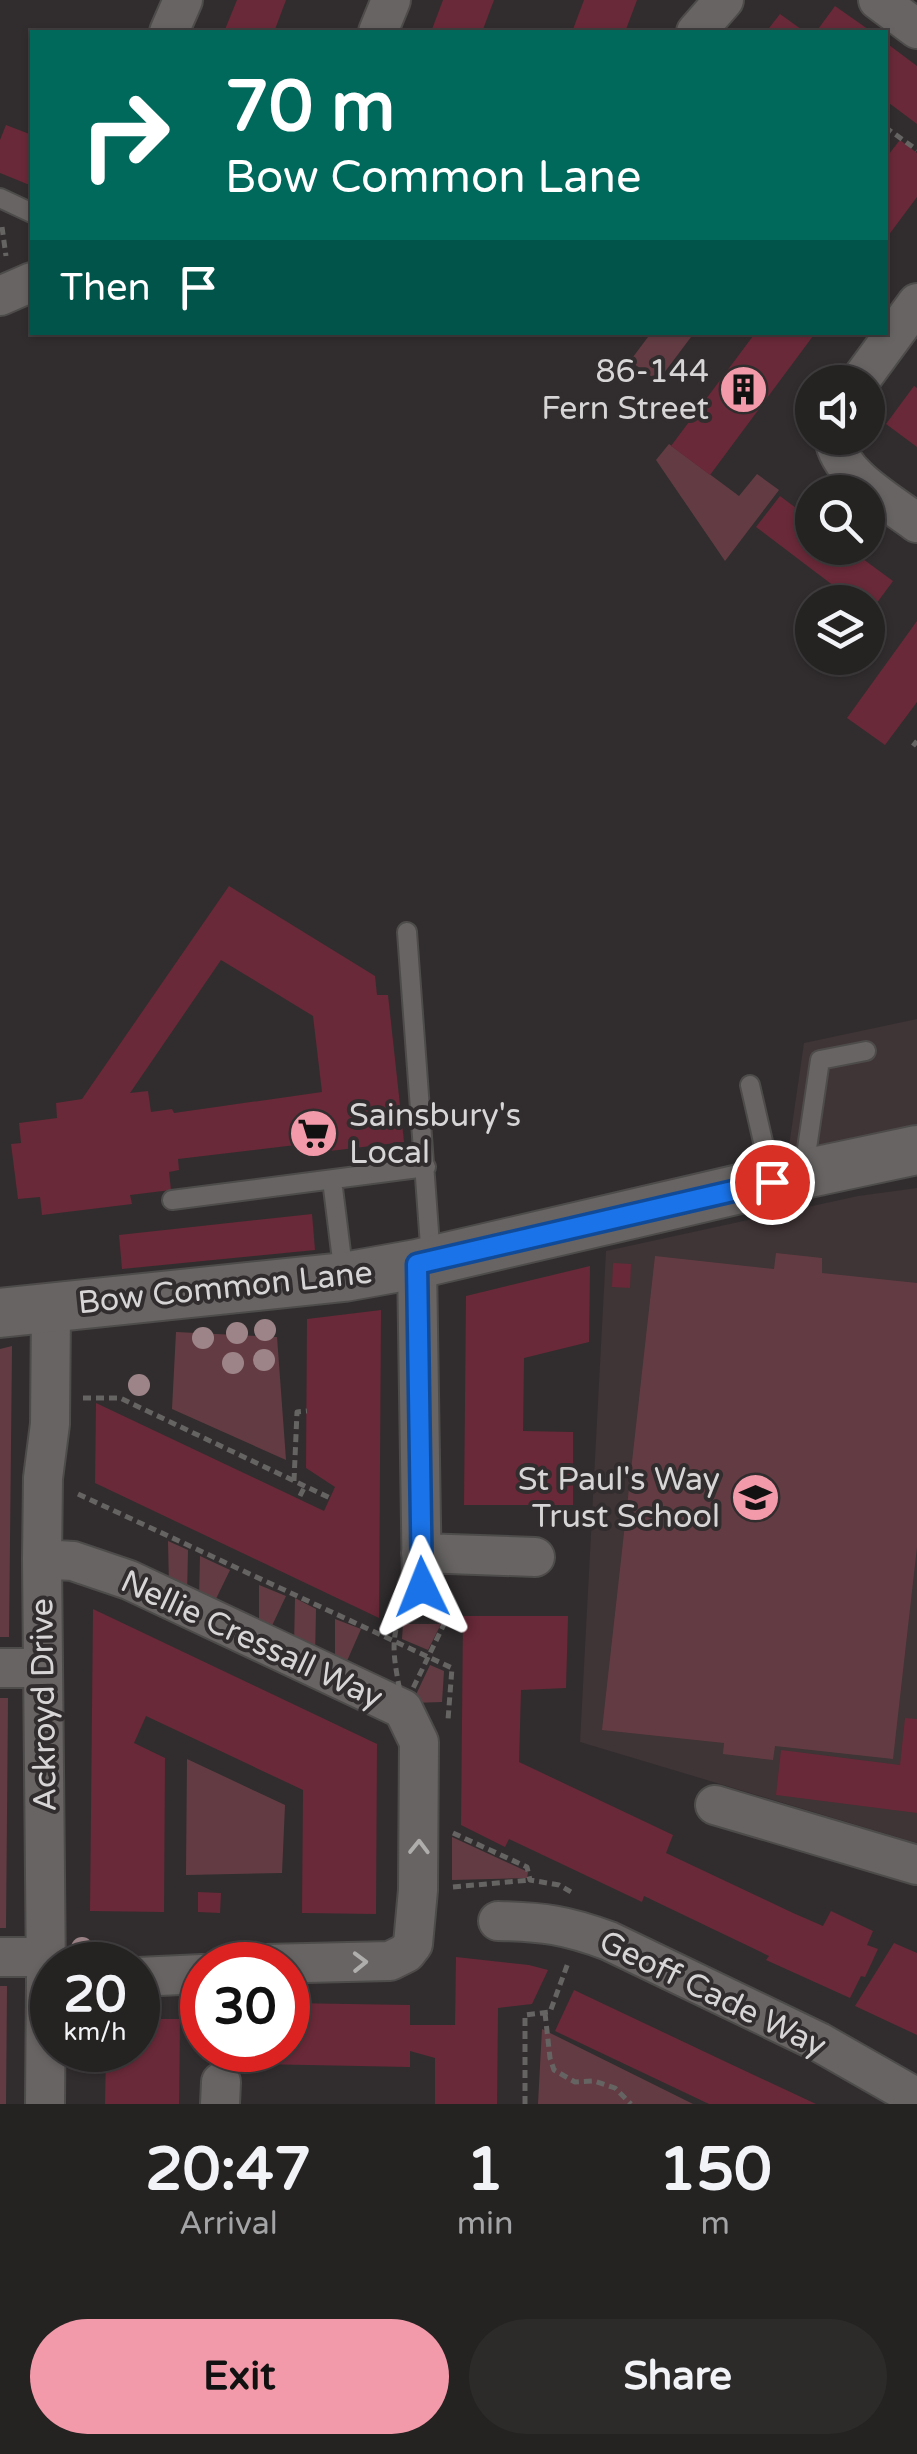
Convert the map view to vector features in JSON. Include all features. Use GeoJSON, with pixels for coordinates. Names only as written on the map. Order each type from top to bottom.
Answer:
{"type":"FeatureCollection","features":[{"type":"Feature","properties":{"kind":"street"},"geometry":{"type":"LineString","coordinates":[[170,30],[183,0]]}},
{"type":"Feature","properties":{"kind":"street"},"geometry":{"type":"LineString","coordinates":[[379,30],[391,0]]}},
{"type":"Feature","properties":{"kind":"street"},"geometry":{"type":"LineString","coordinates":[[698,30],[724,0]]}},
{"type":"Feature","properties":{"kind":"street"},"geometry":{"type":"LineString","coordinates":[[878,0],[917,29]]}},
{"type":"Feature","properties":{"kind":"street"},"geometry":{"type":"LineString","coordinates":[[871,365],[917,303]]}},
{"type":"Feature","properties":{"kind":"street"},"geometry":{"type":"LineString","coordinates":[[841,455],[852,474],[917,523]]}},
{"type":"Feature","properties":{"kind":"street","name":"Bow Common Lane"},"geometry":{"type":"LineString","coordinates":[[0,1313],[344,1277],[598,1224],[917,1150]]}},
{"type":"Feature","properties":{"kind":"street"},"geometry":{"type":"LineString","coordinates":[[424,1262],[422,1570],[535,1556]]}},
{"type":"Feature","properties":{"kind":"street","name":"Ackroyd Drive"},"geometry":{"type":"LineString","coordinates":[[47,1942],[42,1558],[50,1424],[51,1306]]}},
{"type":"Feature","properties":{"kind":"street","name":"Nellie Cressall Way"},"geometry":{"type":"LineString","coordinates":[[42,1558],[73,1561],[129,1580],[403,1709],[419,1742],[418,1890],[413,1944],[390,1962],[310,1963]]}},
{"type":"Feature","properties":{"kind":"street"},"geometry":{"type":"LineString","coordinates":[[0,1668],[42,1668]]}},
{"type":"Feature","properties":{"kind":"street"},"geometry":{"type":"LineString","coordinates":[[715,1805],[917,1865]]}},
{"type":"Feature","properties":{"kind":"street","name":"Geoff Cade Way"},"geometry":{"type":"LineString","coordinates":[[498,1921],[544,1922],[608,1940],[819,2042],[917,2098]]}},
{"type":"Feature","properties":{"kind":"street"},"geometry":{"type":"LineString","coordinates":[[0,1957],[30,1966]]}},
{"type":"Feature","properties":{"kind":"street","name":"Ackroyd Drive"},"geometry":{"type":"LineString","coordinates":[[45,2104],[46,2072]]}},
{"type":"Feature","properties":{"kind":"lane"},"geometry":{"type":"LineString","coordinates":[[0,198],[30,212]]}},
{"type":"Feature","properties":{"kind":"lane"},"geometry":{"type":"LineString","coordinates":[[407,932],[426,1167],[424,1262]]}},
{"type":"Feature","properties":{"kind":"lane"},"geometry":{"type":"LineString","coordinates":[[788,1178],[820,1060],[866,1051]]}},
{"type":"Feature","properties":{"kind":"lane"},"geometry":{"type":"LineString","coordinates":[[750,1084],[788,1178]]}},
{"type":"Feature","properties":{"kind":"lane"},"geometry":{"type":"LineString","coordinates":[[172,1200],[426,1167]]}},
{"type":"Feature","properties":{"kind":"lane"},"geometry":{"type":"LineString","coordinates":[[332,1180],[344,1277]]}},
{"type":"Feature","properties":{"kind":"path"},"geometry":{"type":"LineString","coordinates":[[888,129],[917,150]]}},
{"type":"Feature","properties":{"kind":"path"},"geometry":{"type":"LineString","coordinates":[[2,225],[14,289]]}},
{"type":"Feature","properties":{"kind":"path"},"geometry":{"type":"LineString","coordinates":[[50,1398],[120,1398],[330,1498]]}},
{"type":"Feature","properties":{"kind":"path"},"geometry":{"type":"LineString","coordinates":[[294,1481],[297,1412],[307,1411]]}},
{"type":"Feature","properties":{"kind":"path"},"geometry":{"type":"LineString","coordinates":[[44,1478],[392,1639]]}},
{"type":"Feature","properties":{"kind":"path"},"geometry":{"type":"LineString","coordinates":[[300,1496],[305,1486]]}},
{"type":"Feature","properties":{"kind":"path"},"geometry":{"type":"LineString","coordinates":[[422,1570],[446,1596],[447,1618],[403,1709],[392,1639],[422,1570]]}},
{"type":"Feature","properties":{"kind":"path"},"geometry":{"type":"LineString","coordinates":[[420,1818],[528,1867],[530,1880]]}},
{"type":"Feature","properties":{"kind":"path"},"geometry":{"type":"LineString","coordinates":[[418,1890],[530,1880],[558,1884],[578,1895],[570,1957],[550,2012],[525,2015],[524,2104]]}},
{"type":"Feature","properties":{"kind":"path"},"geometry":{"type":"LineString","coordinates":[[545,2013],[554,2070],[575,2082],[594,2081],[615,2088],[631,2104]]}},
{"type":"Feature","properties":{"kind":"shaded area"},"geometry":{"type":"Polygon","coordinates":[[[650,335],[692,335],[658,381],[630,361],[650,335]]]}},
{"type":"Feature","properties":{"kind":"shaded area"},"geometry":{"type":"Polygon","coordinates":[[[669,444],[739,496],[757,474],[779,490],[725,561],[656,460],[669,444]]]}},
{"type":"Feature","properties":{"kind":"shaded area"},"geometry":{"type":"Polygon","coordinates":[[[917,1019],[917,1126],[788,1153],[804,1043],[917,1019]]]}},
{"type":"Feature","properties":{"kind":"shaded area","name":"St Paul's Way Trust School"},"geometry":{"type":"Polygon","coordinates":[[[917,1188],[917,1843],[580,1742],[606,1251],[858,1196],[917,1188]]]}},
{"type":"Feature","properties":{"kind":"shaded area","name":"St Paul's Way Trust School"},"geometry":{"type":"Polygon","coordinates":[[[776,1253],[822,1258],[822,1273],[917,1283],[917,1547],[893,1759],[775,1746],[773,1760],[723,1754],[724,1743],[602,1730],[655,1256],[774,1269],[776,1253]]]}},
{"type":"Feature","properties":{"kind":"shaded area"},"geometry":{"type":"Polygon","coordinates":[[[176,1332],[277,1337],[286,1460],[172,1409],[176,1332]]]}},
{"type":"Feature","properties":{"kind":"shaded area"},"geometry":{"type":"Polygon","coordinates":[[[12,1346],[9,1637],[0,1637],[0,1349],[12,1346]]]}},
{"type":"Feature","properties":{"kind":"shaded area"},"geometry":{"type":"Polygon","coordinates":[[[168,1541],[188,1550],[187,1594],[169,1585],[168,1541]]]}},
{"type":"Feature","properties":{"kind":"shaded area"},"geometry":{"type":"Polygon","coordinates":[[[200,1556],[230,1570],[212,1607],[199,1599],[200,1556]]]}},
{"type":"Feature","properties":{"kind":"shaded area"},"geometry":{"type":"Polygon","coordinates":[[[259,1585],[286,1596],[269,1632],[259,1628],[259,1585]]]}},
{"type":"Feature","properties":{"kind":"shaded area"},"geometry":{"type":"Polygon","coordinates":[[[295,1598],[316,1609],[315,1656],[294,1647],[295,1598]]]}},
{"type":"Feature","properties":{"kind":"shaded area"},"geometry":{"type":"Polygon","coordinates":[[[335,1619],[361,1629],[343,1670],[335,1666],[335,1619]]]}},
{"type":"Feature","properties":{"kind":"shaded area"},"geometry":{"type":"Polygon","coordinates":[[[403,1624],[441,1624],[428,1650],[402,1639],[403,1624]]]}},
{"type":"Feature","properties":{"kind":"shaded area"},"geometry":{"type":"Polygon","coordinates":[[[430,1665],[444,1671],[442,1702],[412,1703],[430,1665]]]}},
{"type":"Feature","properties":{"kind":"shaded area"},"geometry":{"type":"Polygon","coordinates":[[[0,1698],[8,1698],[6,1928],[0,1928],[0,1698]]]}},
{"type":"Feature","properties":{"kind":"shaded area"},"geometry":{"type":"Polygon","coordinates":[[[187,1759],[285,1805],[282,1873],[186,1875],[187,1759]]]}},
{"type":"Feature","properties":{"kind":"shaded area"},"geometry":{"type":"Polygon","coordinates":[[[452,1837],[528,1872],[527,1878],[452,1880],[452,1837]]]}},
{"type":"Feature","properties":{"kind":"shaded area"},"geometry":{"type":"Polygon","coordinates":[[[0,1986],[7,1986],[6,2104],[0,2104],[0,1986]]]}},
{"type":"Feature","properties":{"kind":"shaded area"},"geometry":{"type":"Polygon","coordinates":[[[542,2029],[693,2104],[538,2104],[542,2029]]]}},
{"type":"Feature","properties":{"kind":"building"},"geometry":{"type":"Polygon","coordinates":[[[237,0],[286,0],[275,30],[225,30],[237,0]]]}},
{"type":"Feature","properties":{"kind":"building"},"geometry":{"type":"Polygon","coordinates":[[[443,0],[494,0],[483,30],[432,30],[443,0]]]}},
{"type":"Feature","properties":{"kind":"building"},"geometry":{"type":"Polygon","coordinates":[[[584,0],[637,0],[626,30],[573,30],[584,0]]]}},
{"type":"Feature","properties":{"kind":"building"},"geometry":{"type":"Polygon","coordinates":[[[835,6],[869,30],[817,30],[835,6]]]}},
{"type":"Feature","properties":{"kind":"building"},"geometry":{"type":"Polygon","coordinates":[[[780,14],[802,30],[768,30],[780,14]]]}},
{"type":"Feature","properties":{"kind":"building"},"geometry":{"type":"Polygon","coordinates":[[[888,44],[917,66],[917,124],[888,102],[888,44]]]}},
{"type":"Feature","properties":{"kind":"building"},"geometry":{"type":"Polygon","coordinates":[[[6,125],[30,134],[30,185],[0,173],[0,140],[6,125]]]}},
{"type":"Feature","properties":{"kind":"building"},"geometry":{"type":"Polygon","coordinates":[[[900,140],[917,153],[917,197],[888,236],[888,155],[900,140]]]}},
{"type":"Feature","properties":{"kind":"building","name":"86-144 Fern Street"},"geometry":{"type":"Polygon","coordinates":[[[754,335],[814,335],[710,475],[671,446],[754,335]]]}},
{"type":"Feature","properties":{"kind":"building"},"geometry":{"type":"Polygon","coordinates":[[[914,386],[917,388],[917,447],[886,424],[914,386]]]}},
{"type":"Feature","properties":{"kind":"building"},"geometry":{"type":"Polygon","coordinates":[[[780,496],[795,507],[795,557],[756,527],[780,496]]]}},
{"type":"Feature","properties":{"kind":"building"},"geometry":{"type":"Polygon","coordinates":[[[806,565],[871,565],[893,581],[885,592],[885,585],[833,585],[806,565]]]}},
{"type":"Feature","properties":{"kind":"building"},"geometry":{"type":"Polygon","coordinates":[[[917,621],[917,702],[885,745],[847,718],[878,675],[885,675],[885,665],[917,621]]]}},
{"type":"Feature","properties":{"kind":"building"},"geometry":{"type":"Polygon","coordinates":[[[229,886],[375,976],[377,995],[388,995],[404,1142],[330,1151],[329,1141],[178,1159],[179,1170],[169,1172],[171,1190],[130,1195],[132,1204],[42,1215],[40,1197],[18,1199],[11,1144],[21,1143],[19,1123],[57,1118],[56,1103],[82,1099],[229,886]],[[221,960],[130,1093],[148,1091],[151,1112],[172,1109],[174,1113],[322,1092],[313,1016],[221,960]]]}},
{"type":"Feature","properties":{"kind":"building"},"geometry":{"type":"Polygon","coordinates":[[[312,1214],[315,1250],[122,1269],[119,1235],[312,1214]]]}},
{"type":"Feature","properties":{"kind":"building"},"geometry":{"type":"Polygon","coordinates":[[[613,1263],[631,1264],[630,1288],[612,1287],[613,1263]]]}},
{"type":"Feature","properties":{"kind":"building"},"geometry":{"type":"Polygon","coordinates":[[[590,1266],[589,1342],[524,1358],[523,1431],[573,1432],[573,1505],[464,1505],[466,1296],[590,1266]]]}},
{"type":"Feature","properties":{"kind":"building"},"geometry":{"type":"Polygon","coordinates":[[[381,1310],[379,1618],[95,1483],[96,1403],[324,1511],[335,1487],[306,1468],[307,1319],[381,1310]]]}},
{"type":"Feature","properties":{"kind":"building"},"geometry":{"type":"Polygon","coordinates":[[[93,1609],[377,1744],[376,1914],[302,1913],[303,1790],[146,1716],[134,1743],[165,1758],[164,1912],[90,1911],[93,1609]]]}},
{"type":"Feature","properties":{"kind":"building"},"geometry":{"type":"Polygon","coordinates":[[[463,1616],[568,1616],[566,1688],[521,1690],[519,1762],[673,1835],[666,1853],[823,1926],[831,1911],[873,1931],[867,1945],[878,1949],[850,1998],[766,1960],[769,1956],[644,1896],[642,1902],[509,1839],[505,1847],[461,1825],[463,1616]]]}},
{"type":"Feature","properties":{"kind":"building"},"geometry":{"type":"Polygon","coordinates":[[[905,1718],[917,1719],[917,1813],[776,1795],[781,1750],[900,1765],[905,1718]]]}},
{"type":"Feature","properties":{"kind":"building"},"geometry":{"type":"Polygon","coordinates":[[[198,1892],[221,1893],[220,1913],[198,1912],[198,1892]]]}},
{"type":"Feature","properties":{"kind":"building"},"geometry":{"type":"Polygon","coordinates":[[[894,1943],[917,1953],[917,2035],[855,2006],[894,1943]]]}},
{"type":"Feature","properties":{"kind":"building"},"geometry":{"type":"Polygon","coordinates":[[[456,1957],[548,1970],[532,2004],[498,2008],[497,2104],[435,2104],[435,2058],[410,2051],[410,2067],[310,2065],[310,2003],[410,2005],[410,2025],[455,2025],[456,1957]]]}},
{"type":"Feature","properties":{"kind":"building"},"geometry":{"type":"Polygon","coordinates":[[[574,1990],[816,2104],[709,2104],[555,2031],[574,1990]]]}},
{"type":"Feature","properties":{"kind":"building"},"geometry":{"type":"Polygon","coordinates":[[[160,2019],[180,2019],[179,2104],[105,2104],[106,2072],[160,2072],[160,2019]]]}},
{"type":"Feature","properties":{"kind":"place","name":"86-144 Fern Street"},"geometry":{"type":"Point","coordinates":[744,389]}},
{"type":"Feature","properties":{"kind":"place","name":"Sainsbury's Local"},"geometry":{"type":"Point","coordinates":[314,1133]}},
{"type":"Feature","properties":{"kind":"place","name":"St Paul's Way Trust School"},"geometry":{"type":"Point","coordinates":[755,1497]}},
{"type":"Feature","properties":{"kind":"route"},"geometry":{"type":"LineString","coordinates":[[422,1587],[417,1264],[772,1182]]}}]}
